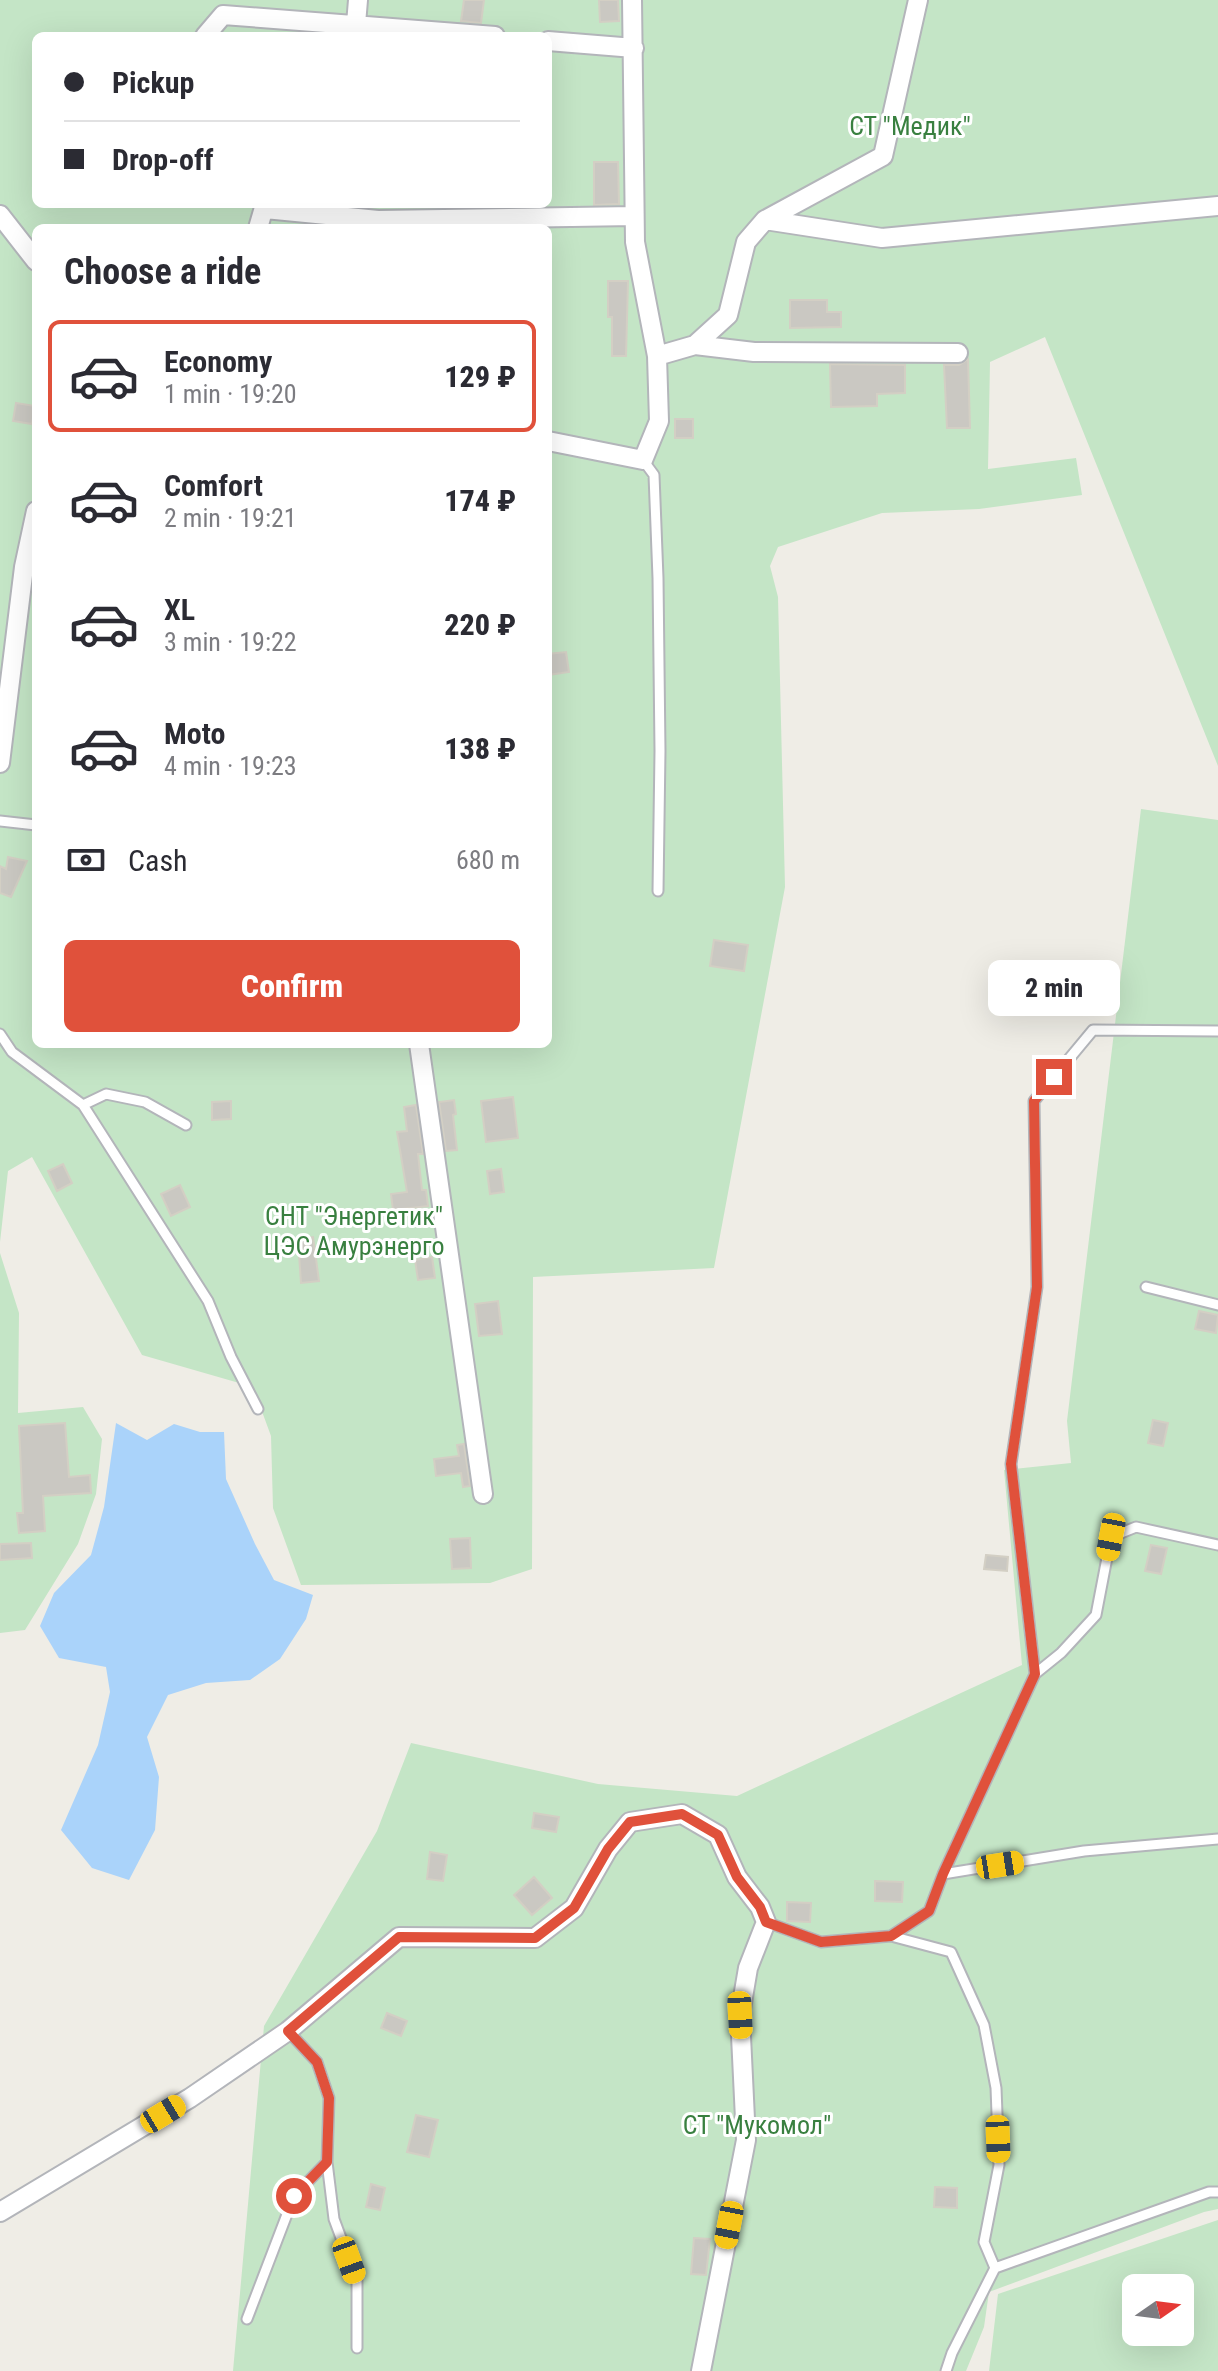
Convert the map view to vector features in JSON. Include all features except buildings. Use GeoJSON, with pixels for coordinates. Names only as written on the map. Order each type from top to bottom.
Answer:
{"type":"FeatureCollection","features":[{"type":"Feature","properties":{"kind":"street"},"geometry":{"type":"LineString","coordinates":[[356,24],[358,0]]}},
{"type":"Feature","properties":{"kind":"street"},"geometry":{"type":"LineString","coordinates":[[552,442],[643,460],[659,421],[657,356],[635,242],[632,0]]}},
{"type":"Feature","properties":{"kind":"street"},"geometry":{"type":"LineString","coordinates":[[695,345],[728,315],[746,242],[765,220],[883,156],[918,0]]}},
{"type":"Feature","properties":{"kind":"street"},"geometry":{"type":"LineString","coordinates":[[208,32],[223,15],[449,32]]}},
{"type":"Feature","properties":{"kind":"street"},"geometry":{"type":"LineString","coordinates":[[552,41],[634,48]]}},
{"type":"Feature","properties":{"kind":"street"},"geometry":{"type":"LineString","coordinates":[[765,220],[882,238],[1218,206]]}},
{"type":"Feature","properties":{"kind":"street"},"geometry":{"type":"LineString","coordinates":[[281,208],[378,220],[634,216]]}},
{"type":"Feature","properties":{"kind":"street"},"geometry":{"type":"LineString","coordinates":[[0,215],[32,256]]}},
{"type":"Feature","properties":{"kind":"street"},"geometry":{"type":"LineString","coordinates":[[657,356],[695,345],[754,352],[958,353]]}},
{"type":"Feature","properties":{"kind":"street"},"geometry":{"type":"LineString","coordinates":[[0,763],[24,567],[32,530]]}},
{"type":"Feature","properties":{"kind":"street"},"geometry":{"type":"LineString","coordinates":[[420,1048],[483,1494]]}},
{"type":"Feature","properties":{"kind":"street"},"geometry":{"type":"LineString","coordinates":[[0,2212],[190,2098],[288,2031],[399,1937],[535,1938],[574,1908],[608,1849],[630,1822],[682,1814],[718,1835],[737,1877],[760,1907],[766,1922],[748,1968],[740,2015],[746,2140],[701,2371]]}},
{"type":"Feature","properties":{"kind":"lane"},"geometry":{"type":"LineString","coordinates":[[643,460],[654,475],[658,578],[658,891]]}},
{"type":"Feature","properties":{"kind":"lane"},"geometry":{"type":"LineString","coordinates":[[0,821],[32,825]]}},
{"type":"Feature","properties":{"kind":"lane"},"geometry":{"type":"LineString","coordinates":[[1035,1674],[1011,1464],[1037,1287],[1034,1101],[1093,1030],[1218,1031]]}},
{"type":"Feature","properties":{"kind":"lane"},"geometry":{"type":"LineString","coordinates":[[0,1034],[12,1052],[83,1105],[208,1301],[231,1357],[258,1409]]}},
{"type":"Feature","properties":{"kind":"lane"},"geometry":{"type":"LineString","coordinates":[[83,1105],[106,1094],[145,1102],[186,1125]]}},
{"type":"Feature","properties":{"kind":"lane"},"geometry":{"type":"LineString","coordinates":[[1146,1287],[1218,1305]]}},
{"type":"Feature","properties":{"kind":"lane"},"geometry":{"type":"LineString","coordinates":[[891,1936],[929,1911],[1035,1674],[1061,1653],[1096,1615],[1111,1537],[1136,1527],[1218,1545]]}},
{"type":"Feature","properties":{"kind":"lane"},"geometry":{"type":"LineString","coordinates":[[943,1874],[1084,1851],[1218,1839]]}},
{"type":"Feature","properties":{"kind":"lane"},"geometry":{"type":"LineString","coordinates":[[766,1922],[821,1942],[891,1936],[951,1952],[984,2025],[996,2088],[999,2165],[984,2242],[995,2268]]}},
{"type":"Feature","properties":{"kind":"lane"},"geometry":{"type":"LineString","coordinates":[[288,2031],[317,2062],[329,2098],[327,2162],[334,2219],[357,2281],[357,2348]]}},
{"type":"Feature","properties":{"kind":"lane"},"geometry":{"type":"LineString","coordinates":[[247,2319],[294,2196],[327,2162]]}},
{"type":"Feature","properties":{"kind":"lane"},"geometry":{"type":"LineString","coordinates":[[946,2371],[995,2268],[1131,2218],[1209,2192],[1218,2192]]}},
{"type":"Feature","properties":{"kind":"green space","name":"СНТ \"Энергетик\" ЦЭС Амурэнерго"},"geometry":{"type":"Polygon","coordinates":[[[0,0],[1218,0],[1218,766],[1045,337],[990,362],[988,469],[1076,458],[1082,495],[979,509],[882,513],[778,547],[770,566],[778,597],[785,887],[714,1268],[533,1277],[532,1569],[490,1583],[301,1585],[273,1508],[271,1436],[253,1387],[142,1355],[32,1157],[8,1171],[0,1242],[0,0]]]}},
{"type":"Feature","properties":{"kind":"green space","name":"СТ \"Мукомол\""},"geometry":{"type":"Polygon","coordinates":[[[1141,809],[1218,820],[1218,2209],[989,2292],[984,2327],[966,2371],[233,2371],[264,2026],[377,1831],[411,1743],[598,1784],[737,1796],[1022,1665],[1004,1470],[1071,1463],[1067,1421],[1141,809]]]}},
{"type":"Feature","properties":{"kind":"green space"},"geometry":{"type":"Polygon","coordinates":[[[0,1253],[19,1313],[18,1413],[83,1407],[102,1439],[96,1494],[78,1544],[25,1630],[0,1633],[0,1253]]]}},
{"type":"Feature","properties":{"kind":"green space"},"geometry":{"type":"Polygon","coordinates":[[[1218,2220],[1218,2371],[989,2371],[998,2294],[1218,2220]]]}},
{"type":"Feature","properties":{"kind":"water"},"geometry":{"type":"Polygon","coordinates":[[[116,1423],[147,1440],[174,1424],[200,1432],[224,1432],[226,1479],[274,1580],[313,1595],[306,1619],[280,1659],[250,1680],[206,1683],[168,1695],[147,1737],[159,1777],[155,1830],[129,1880],[92,1868],[61,1830],[98,1745],[110,1692],[106,1667],[59,1658],[40,1626],[54,1593],[91,1555],[104,1507],[116,1423]]]}},
{"type":"Feature","properties":{"kind":"route"},"geometry":{"type":"LineString","coordinates":[[294,2196],[327,2162],[329,2098],[317,2062],[288,2031],[399,1937],[535,1938],[574,1908],[608,1849],[630,1822],[682,1814],[718,1835],[737,1877],[760,1907],[766,1922],[821,1942],[891,1936],[929,1911],[1035,1674],[1011,1464],[1037,1287],[1034,1101],[1054,1077]]}},
{"type":"Feature","properties":{"kind":"park label","name":"СТ \"Медик\""},"geometry":{"type":"Point","coordinates":[910,126]}}]}
